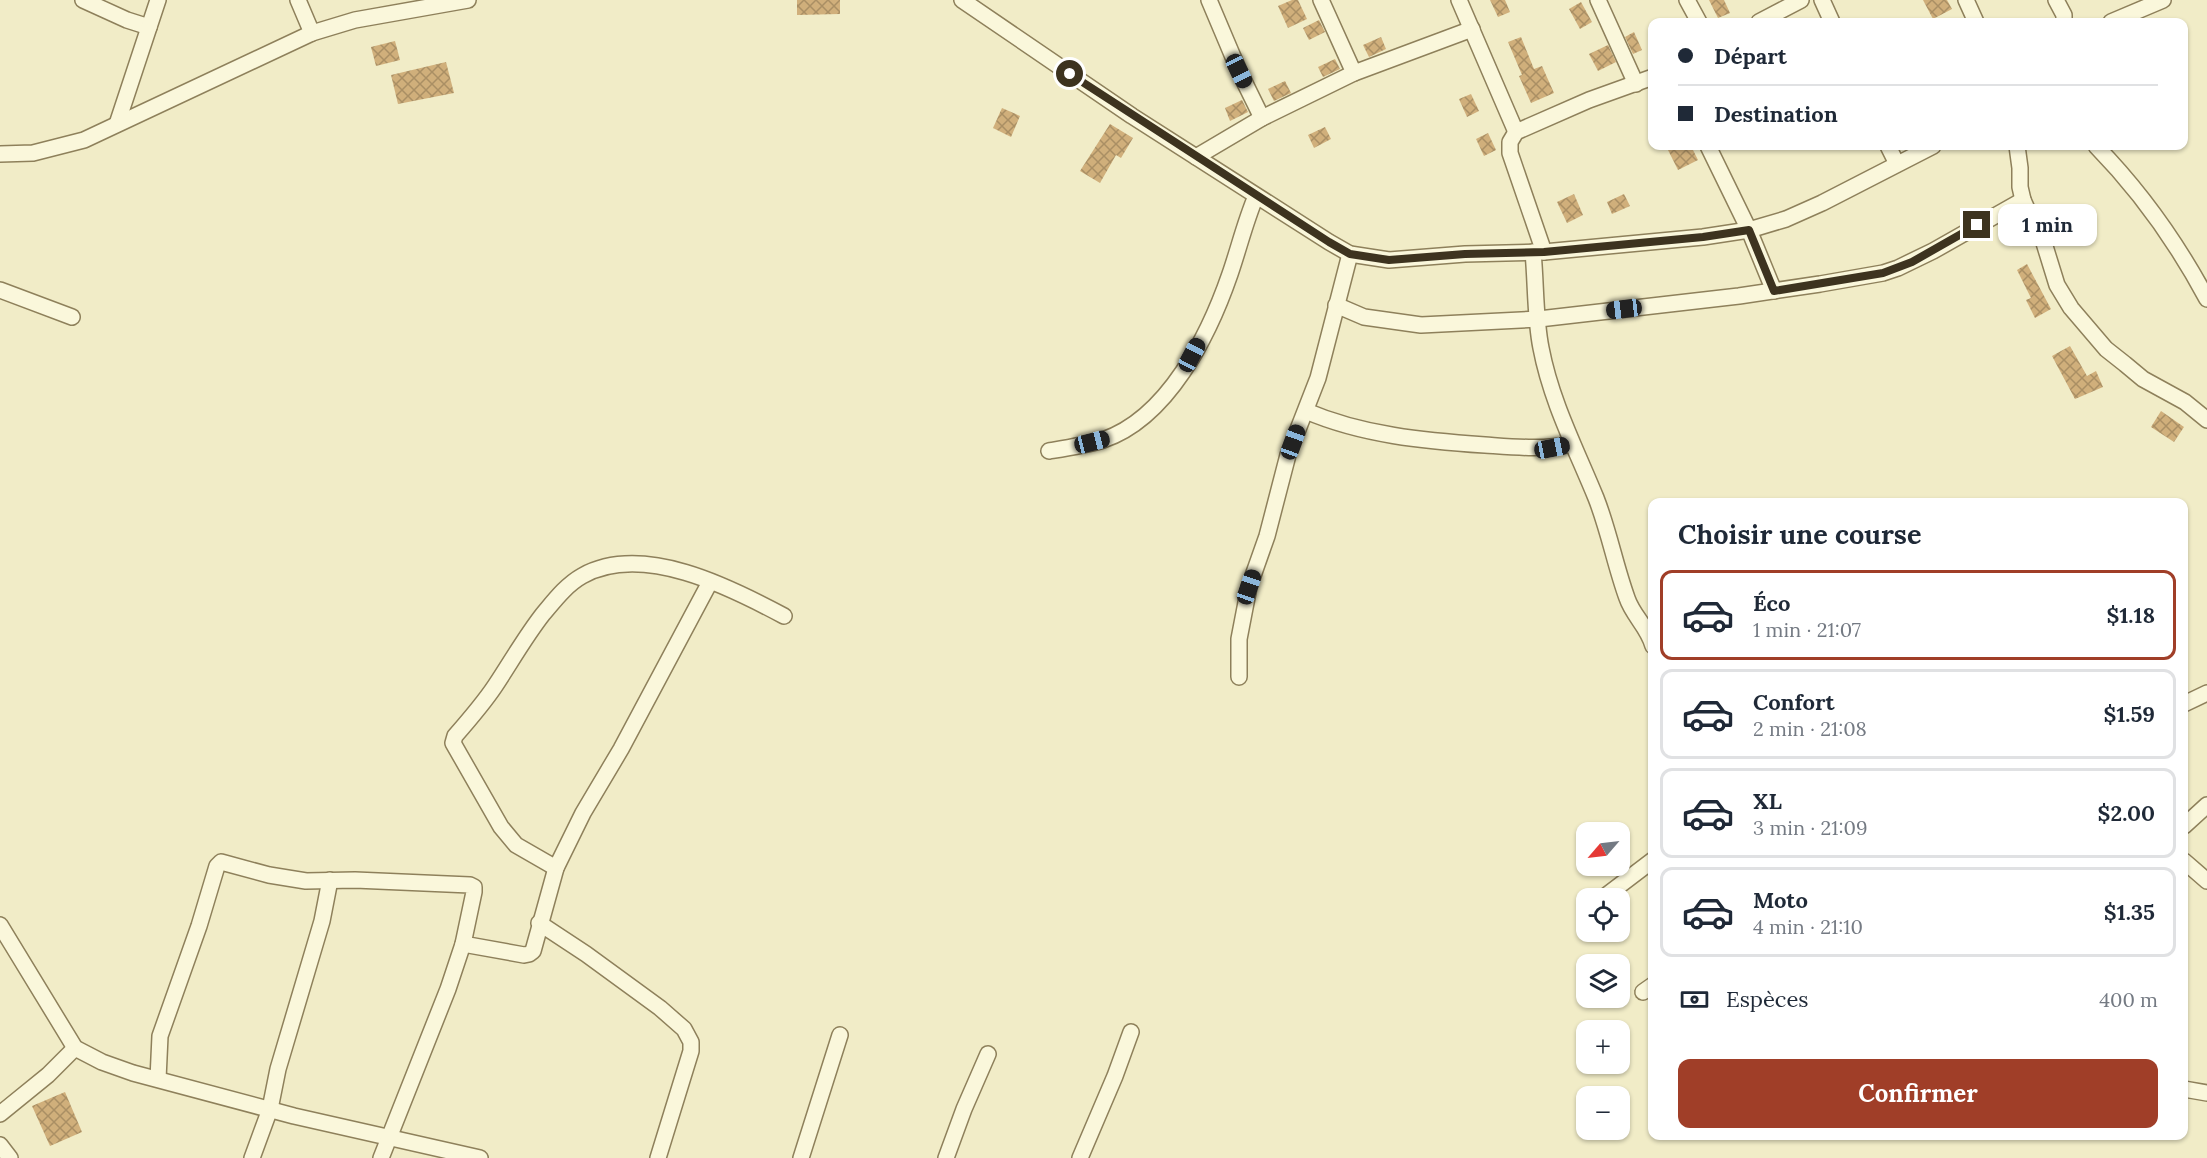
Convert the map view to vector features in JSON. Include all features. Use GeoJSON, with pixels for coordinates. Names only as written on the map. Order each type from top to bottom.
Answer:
{"type":"FeatureCollection","features":[{"type":"Feature","properties":{"kind":"street"},"geometry":{"type":"LineString","coordinates":[[84,0],[127,20],[149,27]]}},
{"type":"Feature","properties":{"kind":"street"},"geometry":{"type":"LineString","coordinates":[[117,124],[158,0]]}},
{"type":"Feature","properties":{"kind":"street"},"geometry":{"type":"LineString","coordinates":[[298,0],[312,33]]}},
{"type":"Feature","properties":{"kind":"street"},"geometry":{"type":"LineString","coordinates":[[0,154],[33,153],[84,140],[312,33],[355,20],[431,3],[468,0]]}},
{"type":"Feature","properties":{"kind":"street"},"geometry":{"type":"LineString","coordinates":[[963,0],[1123,110],[1350,254],[1389,260],[1465,254],[1539,252],[1703,237],[1749,230],[1786,219],[1822,203],[1926,150]]}},
{"type":"Feature","properties":{"kind":"street"},"geometry":{"type":"LineString","coordinates":[[1209,0],[1262,118]]}},
{"type":"Feature","properties":{"kind":"street"},"geometry":{"type":"LineString","coordinates":[[1321,0],[1354,73]]}},
{"type":"Feature","properties":{"kind":"street"},"geometry":{"type":"LineString","coordinates":[[1459,0],[1516,132]]}},
{"type":"Feature","properties":{"kind":"street"},"geometry":{"type":"LineString","coordinates":[[1598,0],[1636,84]]}},
{"type":"Feature","properties":{"kind":"street"},"geometry":{"type":"LineString","coordinates":[[1687,0],[1697,18]]}},
{"type":"Feature","properties":{"kind":"street"},"geometry":{"type":"LineString","coordinates":[[1767,18],[1801,0]]}},
{"type":"Feature","properties":{"kind":"street"},"geometry":{"type":"LineString","coordinates":[[1822,0],[1830,18]]}},
{"type":"Feature","properties":{"kind":"street"},"geometry":{"type":"LineString","coordinates":[[1966,0],[1975,18]]}},
{"type":"Feature","properties":{"kind":"street"},"geometry":{"type":"LineString","coordinates":[[2056,0],[2064,18]]}},
{"type":"Feature","properties":{"kind":"street"},"geometry":{"type":"LineString","coordinates":[[2121,18],[2163,0]]}},
{"type":"Feature","properties":{"kind":"street"},"geometry":{"type":"LineString","coordinates":[[1196,157],[1262,118],[1354,73],[1472,29]]}},
{"type":"Feature","properties":{"kind":"street"},"geometry":{"type":"LineString","coordinates":[[1648,79],[1589,100],[1516,132],[1510,142],[1510,153],[1539,252],[1539,319],[1544,358],[1572,444],[1611,540],[1628,600],[1648,631]]}},
{"type":"Feature","properties":{"kind":"street"},"geometry":{"type":"LineString","coordinates":[[1710,150],[1749,230],[1774,291]]}},
{"type":"Feature","properties":{"kind":"street"},"geometry":{"type":"LineString","coordinates":[[1890,150],[1897,164]]}},
{"type":"Feature","properties":{"kind":"street"},"geometry":{"type":"LineString","coordinates":[[2018,150],[2020,187],[2024,200],[2031,218],[2040,231],[2057,285],[2071,308],[2106,349],[2144,379],[2185,402],[2207,420]]}},
{"type":"Feature","properties":{"kind":"street"},"geometry":{"type":"LineString","coordinates":[[2100,150],[2136,189],[2192,272],[2207,299]]}},
{"type":"Feature","properties":{"kind":"street"},"geometry":{"type":"LineString","coordinates":[[1049,451],[1104,439],[1132,425],[1168,393],[1215,312],[1256,196]]}},
{"type":"Feature","properties":{"kind":"street"},"geometry":{"type":"LineString","coordinates":[[1336,305],[1364,317],[1421,325],[1539,319],[1774,291],[1890,270],[1912,262],[2024,200]]}},
{"type":"Feature","properties":{"kind":"street"},"geometry":{"type":"LineString","coordinates":[[1239,677],[1239,639],[1249,587],[1267,536],[1288,455],[1318,378],[1350,254]]}},
{"type":"Feature","properties":{"kind":"street"},"geometry":{"type":"LineString","coordinates":[[0,290],[72,317]]}},
{"type":"Feature","properties":{"kind":"street"},"geometry":{"type":"LineString","coordinates":[[1306,411],[1331,422],[1371,432],[1427,441],[1529,448],[1552,448],[1572,444]]}},
{"type":"Feature","properties":{"kind":"street"},"geometry":{"type":"LineString","coordinates":[[556,868],[516,845],[501,827],[453,743],[455,736],[494,687],[542,615],[565,590],[581,577],[603,567],[626,563],[683,572],[750,598],[784,616]]}},
{"type":"Feature","properties":{"kind":"street"},"geometry":{"type":"LineString","coordinates":[[463,944],[529,954],[533,951],[556,868],[583,813],[621,749],[710,582]]}},
{"type":"Feature","properties":{"kind":"street"},"geometry":{"type":"LineString","coordinates":[[2188,702],[2207,693]]}},
{"type":"Feature","properties":{"kind":"street"},"geometry":{"type":"LineString","coordinates":[[2188,822],[2207,805]]}},
{"type":"Feature","properties":{"kind":"street"},"geometry":{"type":"LineString","coordinates":[[158,1079],[159,1036],[199,926],[217,866],[221,861],[286,879],[470,885],[474,887],[474,892],[463,944],[418,1068],[381,1158]]}},
{"type":"Feature","properties":{"kind":"street"},"geometry":{"type":"LineString","coordinates":[[1616,888],[1648,864]]}},
{"type":"Feature","properties":{"kind":"street"},"geometry":{"type":"LineString","coordinates":[[2188,864],[2207,881]]}},
{"type":"Feature","properties":{"kind":"street"},"geometry":{"type":"LineString","coordinates":[[252,1158],[270,1109],[278,1069],[322,921],[330,880]]}},
{"type":"Feature","properties":{"kind":"street"},"geometry":{"type":"LineString","coordinates":[[539,923],[660,1008],[684,1029],[691,1042],[691,1051],[658,1158]]}},
{"type":"Feature","properties":{"kind":"street"},"geometry":{"type":"LineString","coordinates":[[0,925],[75,1048],[102,1062],[270,1109],[480,1158]]}},
{"type":"Feature","properties":{"kind":"street"},"geometry":{"type":"LineString","coordinates":[[1080,1158],[1116,1076],[1131,1032]]}},
{"type":"Feature","properties":{"kind":"street"},"geometry":{"type":"LineString","coordinates":[[801,1158],[840,1035]]}},
{"type":"Feature","properties":{"kind":"street"},"geometry":{"type":"LineString","coordinates":[[0,1114],[48,1075],[75,1048]]}},
{"type":"Feature","properties":{"kind":"street"},"geometry":{"type":"LineString","coordinates":[[946,1158],[988,1054]]}},
{"type":"Feature","properties":{"kind":"street"},"geometry":{"type":"LineString","coordinates":[[2188,1090],[2207,1093]]}},
{"type":"Feature","properties":{"kind":"street"},"geometry":{"type":"LineString","coordinates":[[0,1145],[10,1158]]}},
{"type":"Feature","properties":{"kind":"building"},"geometry":{"type":"Polygon","coordinates":[[[797,0],[840,0],[840,14],[797,15],[797,0]]]}},
{"type":"Feature","properties":{"kind":"building"},"geometry":{"type":"Polygon","coordinates":[[[1298,0],[1307,19],[1288,28],[1278,6],[1298,0]]]}},
{"type":"Feature","properties":{"kind":"building"},"geometry":{"type":"Polygon","coordinates":[[[1490,0],[1505,0],[1510,12],[1498,17],[1490,0]]]}},
{"type":"Feature","properties":{"kind":"building"},"geometry":{"type":"Polygon","coordinates":[[[1709,0],[1724,0],[1730,13],[1718,18],[1709,0]]]}},
{"type":"Feature","properties":{"kind":"building"},"geometry":{"type":"Polygon","coordinates":[[[1923,0],[1947,0],[1952,9],[1932,18],[1923,0]]]}},
{"type":"Feature","properties":{"kind":"building"},"geometry":{"type":"Polygon","coordinates":[[[1581,2],[1592,22],[1580,29],[1569,9],[1581,2]]]}},
{"type":"Feature","properties":{"kind":"building"},"geometry":{"type":"Polygon","coordinates":[[[1319,20],[1325,32],[1309,40],[1303,28],[1319,20]]]}},
{"type":"Feature","properties":{"kind":"building"},"geometry":{"type":"Polygon","coordinates":[[[1634,32],[1642,50],[1633,54],[1625,37],[1634,32]]]}},
{"type":"Feature","properties":{"kind":"building"},"geometry":{"type":"Polygon","coordinates":[[[1381,37],[1386,49],[1369,57],[1363,45],[1381,37]]]}},
{"type":"Feature","properties":{"kind":"building"},"geometry":{"type":"Polygon","coordinates":[[[1521,37],[1534,69],[1542,66],[1554,93],[1531,103],[1508,42],[1521,37]]]}},
{"type":"Feature","properties":{"kind":"building"},"geometry":{"type":"Polygon","coordinates":[[[395,41],[400,60],[376,66],[371,47],[395,41]]]}},
{"type":"Feature","properties":{"kind":"building"},"geometry":{"type":"Polygon","coordinates":[[[1608,45],[1616,62],[1598,71],[1589,54],[1608,45]]]}},
{"type":"Feature","properties":{"kind":"building"},"geometry":{"type":"Polygon","coordinates":[[[1335,59],[1340,69],[1323,77],[1318,67],[1335,59]]]}},
{"type":"Feature","properties":{"kind":"building"},"geometry":{"type":"Polygon","coordinates":[[[446,62],[454,93],[398,104],[391,75],[446,62]]]}},
{"type":"Feature","properties":{"kind":"building"},"geometry":{"type":"Polygon","coordinates":[[[1285,81],[1291,93],[1274,101],[1268,89],[1285,81]]]}},
{"type":"Feature","properties":{"kind":"building"},"geometry":{"type":"Polygon","coordinates":[[[1471,94],[1479,111],[1467,117],[1459,99],[1471,94]]]}},
{"type":"Feature","properties":{"kind":"building"},"geometry":{"type":"Polygon","coordinates":[[[1242,100],[1248,112],[1230,121],[1225,108],[1242,100]]]}},
{"type":"Feature","properties":{"kind":"building"},"geometry":{"type":"Polygon","coordinates":[[[1002,108],[1020,116],[1011,137],[993,128],[1002,108]]]}},
{"type":"Feature","properties":{"kind":"building"},"geometry":{"type":"Polygon","coordinates":[[[1110,124],[1133,138],[1121,158],[1116,155],[1100,183],[1080,171],[1110,124]]]}},
{"type":"Feature","properties":{"kind":"building"},"geometry":{"type":"Polygon","coordinates":[[[1325,127],[1331,139],[1314,148],[1308,135],[1325,127]]]}},
{"type":"Feature","properties":{"kind":"building"},"geometry":{"type":"Polygon","coordinates":[[[1488,133],[1496,150],[1484,156],[1476,139],[1488,133]]]}},
{"type":"Feature","properties":{"kind":"building"},"geometry":{"type":"Polygon","coordinates":[[[1668,150],[1693,150],[1698,160],[1678,170],[1668,150]]]}},
{"type":"Feature","properties":{"kind":"building"},"geometry":{"type":"Polygon","coordinates":[[[1574,194],[1583,215],[1567,223],[1557,202],[1574,194]]]}},
{"type":"Feature","properties":{"kind":"building"},"geometry":{"type":"Polygon","coordinates":[[[1624,194],[1630,206],[1612,214],[1607,202],[1624,194]]]}},
{"type":"Feature","properties":{"kind":"building"},"geometry":{"type":"Polygon","coordinates":[[[2027,264],[2051,309],[2035,318],[2026,300],[2031,298],[2017,270],[2027,264]]]}},
{"type":"Feature","properties":{"kind":"building"},"geometry":{"type":"Polygon","coordinates":[[[2070,346],[2087,376],[2096,371],[2103,387],[2075,399],[2052,356],[2070,346]]]}},
{"type":"Feature","properties":{"kind":"building"},"geometry":{"type":"Polygon","coordinates":[[[2161,411],[2184,427],[2174,442],[2151,427],[2161,411]]]}},
{"type":"Feature","properties":{"kind":"building"},"geometry":{"type":"Polygon","coordinates":[[[65,1092],[82,1132],[50,1146],[32,1106],[65,1092]]]}},
{"type":"Feature","properties":{"kind":"route"},"geometry":{"type":"LineString","coordinates":[[1070,74],[1256,196],[1350,254],[1389,260],[1465,254],[1544,252],[1703,237],[1749,230],[1774,291],[1883,273],[1912,262],[1977,225]]}}]}
